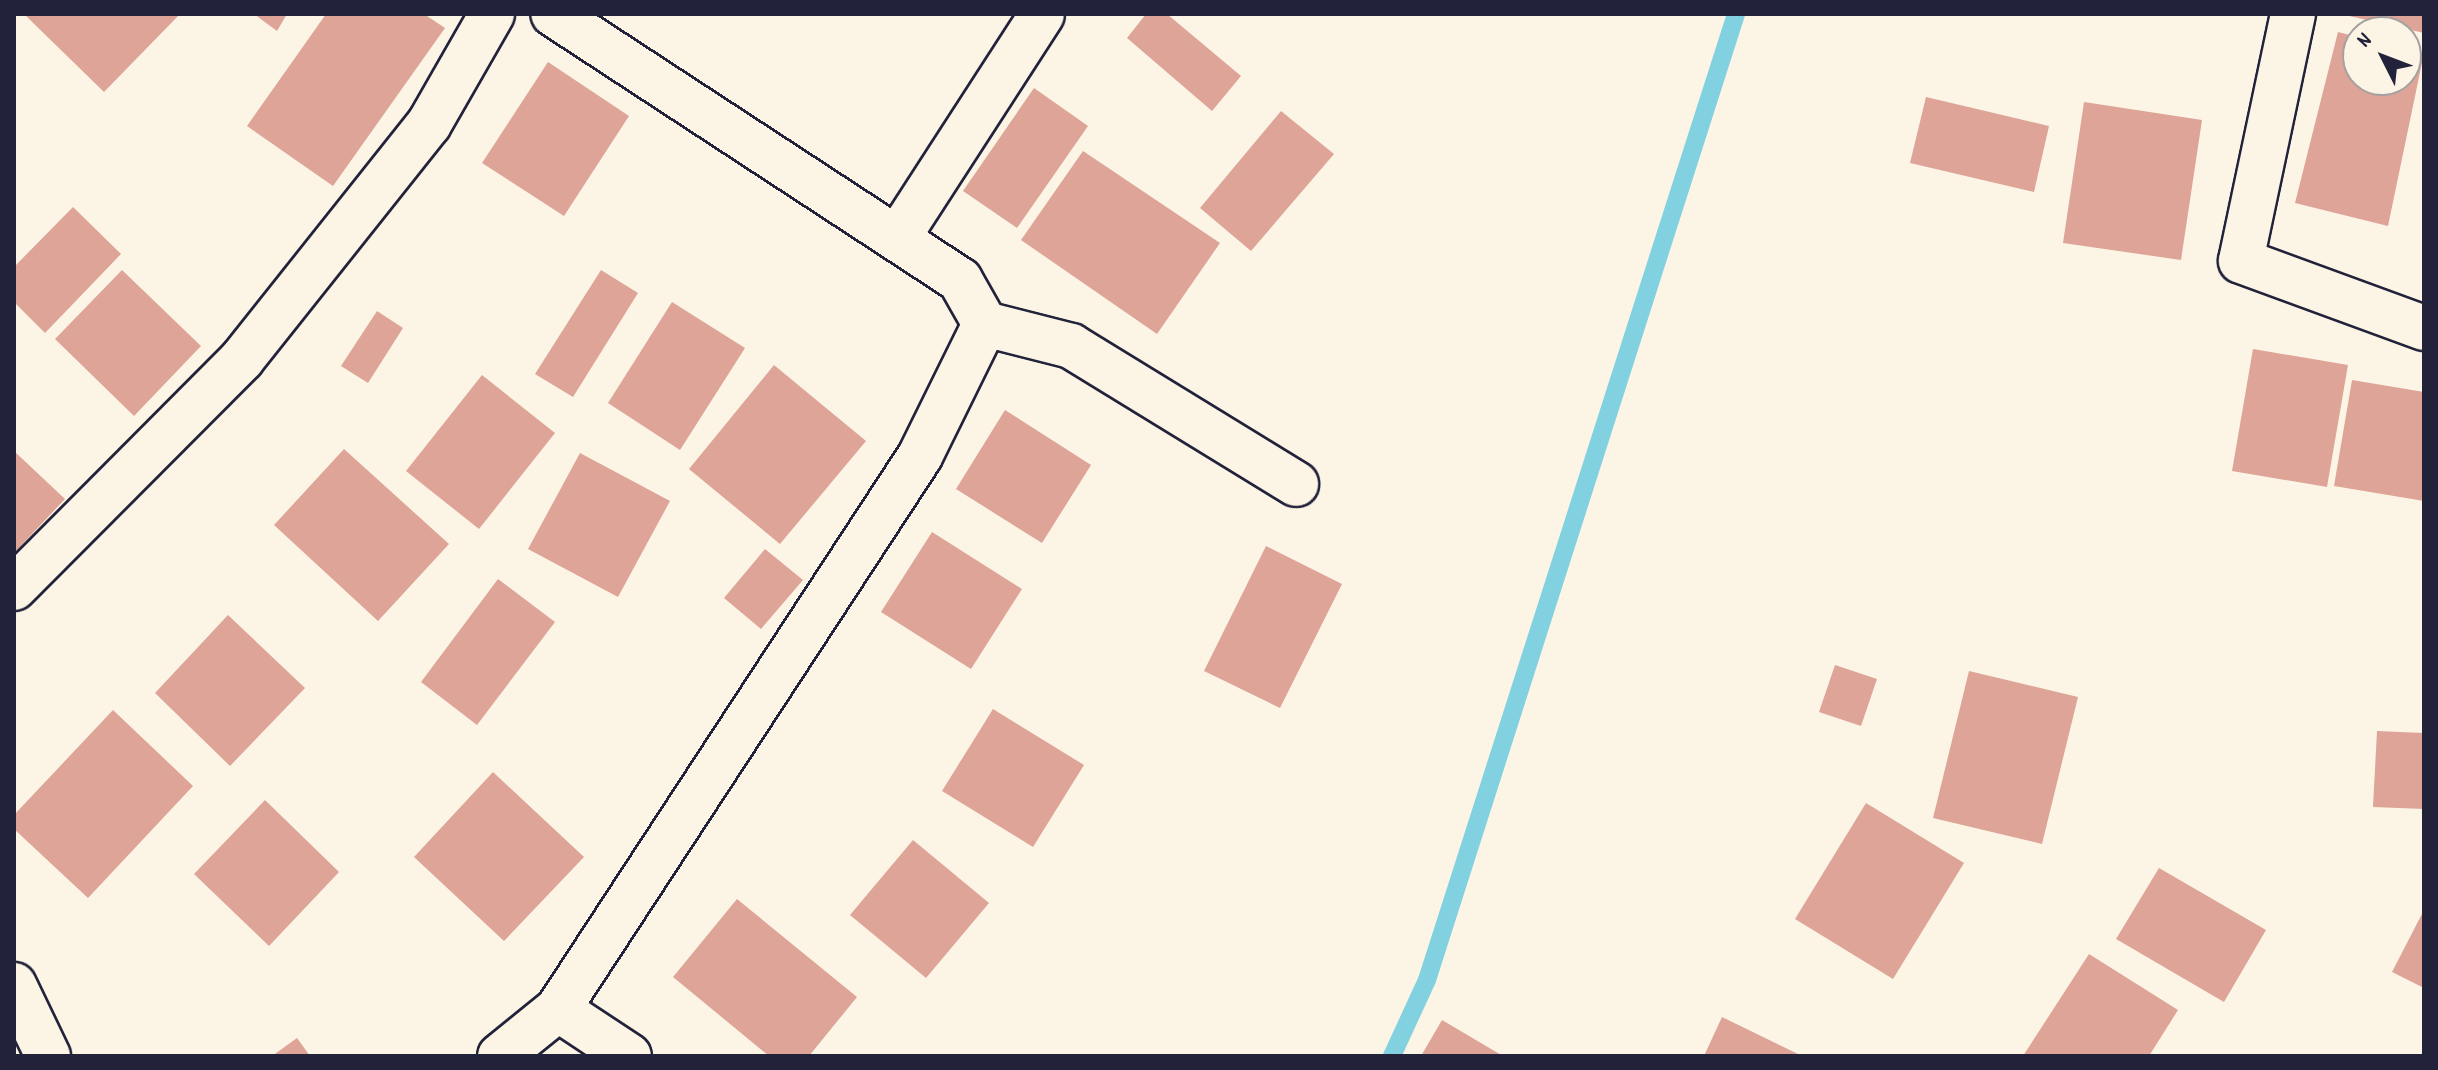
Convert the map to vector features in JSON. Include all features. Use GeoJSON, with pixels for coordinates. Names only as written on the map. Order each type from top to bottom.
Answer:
{"type":"FeatureCollection","features":[{"type":"Feature","properties":{"kind":"street"},"geometry":{"type":"LineString","coordinates":[[14,588],[261,336],[429,124],[492,14]]}},
{"type":"Feature","properties":{"kind":"street"},"geometry":{"type":"LineString","coordinates":[[553,14],[960,280],[985,324],[1071,346],[1296,484]]}},
{"type":"Feature","properties":{"kind":"street"},"geometry":{"type":"LineString","coordinates":[[898,237],[1042,14]]}},
{"type":"Feature","properties":{"kind":"street"},"geometry":{"type":"LineString","coordinates":[[2293,14],[2241,261],[2424,328]]}},
{"type":"Feature","properties":{"kind":"street"},"geometry":{"type":"LineString","coordinates":[[500,1056],[558,1009],[920,456],[985,324]]}},
{"type":"Feature","properties":{"kind":"street"},"geometry":{"type":"LineString","coordinates":[[14,985],[48,1056]]}},
{"type":"Feature","properties":{"kind":"street"},"geometry":{"type":"LineString","coordinates":[[558,1009],[629,1056]]}},
{"type":"Feature","properties":{"kind":"building"},"geometry":{"type":"Polygon","coordinates":[[[24,14],[180,14],[104,92],[24,14]]]}},
{"type":"Feature","properties":{"kind":"building"},"geometry":{"type":"Polygon","coordinates":[[[254,14],[287,14],[277,31],[254,14]]]}},
{"type":"Feature","properties":{"kind":"building"},"geometry":{"type":"Polygon","coordinates":[[[326,14],[424,14],[445,28],[333,186],[247,126],[326,14]]]}},
{"type":"Feature","properties":{"kind":"building"},"geometry":{"type":"Polygon","coordinates":[[[1146,14],[1167,14],[1241,76],[1212,111],[1127,38],[1146,14]]]}},
{"type":"Feature","properties":{"kind":"building"},"geometry":{"type":"Polygon","coordinates":[[[2424,14],[2424,33],[2422,16],[2345,15],[2424,14]]]}},
{"type":"Feature","properties":{"kind":"building"},"geometry":{"type":"Polygon","coordinates":[[[2338,32],[2342,33],[2342,96],[2415,96],[2388,226],[2295,203],[2338,32]]]}},
{"type":"Feature","properties":{"kind":"building"},"geometry":{"type":"Polygon","coordinates":[[[548,62],[629,116],[564,216],[482,163],[548,62]]]}},
{"type":"Feature","properties":{"kind":"building"},"geometry":{"type":"Polygon","coordinates":[[[1034,88],[1088,126],[1017,228],[963,191],[1034,88]]]}},
{"type":"Feature","properties":{"kind":"building"},"geometry":{"type":"Polygon","coordinates":[[[1926,97],[2049,126],[2034,192],[1910,163],[1926,97]]]}},
{"type":"Feature","properties":{"kind":"building"},"geometry":{"type":"Polygon","coordinates":[[[2084,102],[2202,120],[2181,260],[2063,243],[2084,102]]]}},
{"type":"Feature","properties":{"kind":"building"},"geometry":{"type":"Polygon","coordinates":[[[1281,111],[1334,154],[1251,251],[1200,208],[1281,111]]]}},
{"type":"Feature","properties":{"kind":"building"},"geometry":{"type":"Polygon","coordinates":[[[1083,151],[1220,243],[1157,334],[1021,240],[1083,151]]]}},
{"type":"Feature","properties":{"kind":"building"},"geometry":{"type":"Polygon","coordinates":[[[73,207],[121,254],[45,333],[14,302],[14,267],[73,207]]]}},
{"type":"Feature","properties":{"kind":"building"},"geometry":{"type":"Polygon","coordinates":[[[122,270],[201,346],[134,416],[55,339],[122,270]]]}},
{"type":"Feature","properties":{"kind":"building"},"geometry":{"type":"Polygon","coordinates":[[[601,270],[638,293],[573,397],[535,374],[601,270]]]}},
{"type":"Feature","properties":{"kind":"building"},"geometry":{"type":"Polygon","coordinates":[[[672,302],[745,348],[680,450],[608,403],[672,302]]]}},
{"type":"Feature","properties":{"kind":"building"},"geometry":{"type":"Polygon","coordinates":[[[377,311],[403,328],[368,383],[341,366],[377,311]]]}},
{"type":"Feature","properties":{"kind":"building"},"geometry":{"type":"Polygon","coordinates":[[[2253,349],[2348,365],[2327,487],[2232,471],[2253,349]]]}},
{"type":"Feature","properties":{"kind":"building"},"geometry":{"type":"Polygon","coordinates":[[[774,365],[866,441],[780,544],[689,469],[774,365]]]}},
{"type":"Feature","properties":{"kind":"building"},"geometry":{"type":"Polygon","coordinates":[[[482,375],[555,433],[479,529],[406,471],[482,375]]]}},
{"type":"Feature","properties":{"kind":"building"},"geometry":{"type":"Polygon","coordinates":[[[2352,380],[2424,392],[2424,501],[2334,486],[2352,380]]]}},
{"type":"Feature","properties":{"kind":"building"},"geometry":{"type":"Polygon","coordinates":[[[1005,410],[1091,465],[1042,543],[956,489],[1005,410]]]}},
{"type":"Feature","properties":{"kind":"building"},"geometry":{"type":"Polygon","coordinates":[[[344,449],[449,544],[378,621],[274,525],[344,449]]]}},
{"type":"Feature","properties":{"kind":"building"},"geometry":{"type":"Polygon","coordinates":[[[14,451],[65,499],[14,553],[14,451]]]}},
{"type":"Feature","properties":{"kind":"building"},"geometry":{"type":"Polygon","coordinates":[[[580,453],[670,501],[618,597],[528,549],[580,453]]]}},
{"type":"Feature","properties":{"kind":"building"},"geometry":{"type":"Polygon","coordinates":[[[932,532],[1022,589],[971,669],[881,612],[932,532]]]}},
{"type":"Feature","properties":{"kind":"building"},"geometry":{"type":"Polygon","coordinates":[[[1266,546],[1342,584],[1280,708],[1204,671],[1266,546]]]}},
{"type":"Feature","properties":{"kind":"building"},"geometry":{"type":"Polygon","coordinates":[[[765,549],[803,580],[761,629],[724,598],[765,549]]]}},
{"type":"Feature","properties":{"kind":"building"},"geometry":{"type":"Polygon","coordinates":[[[498,579],[555,622],[477,725],[421,682],[498,579]]]}},
{"type":"Feature","properties":{"kind":"building"},"geometry":{"type":"Polygon","coordinates":[[[228,615],[305,688],[230,766],[155,693],[228,615]]]}},
{"type":"Feature","properties":{"kind":"building"},"geometry":{"type":"Polygon","coordinates":[[[1835,665],[1877,679],[1861,726],[1819,712],[1835,665]]]}},
{"type":"Feature","properties":{"kind":"building"},"geometry":{"type":"Polygon","coordinates":[[[1969,671],[2078,697],[2042,844],[1933,818],[1969,671]]]}},
{"type":"Feature","properties":{"kind":"building"},"geometry":{"type":"Polygon","coordinates":[[[993,709],[1084,765],[1033,847],[942,791],[993,709]]]}},
{"type":"Feature","properties":{"kind":"building"},"geometry":{"type":"Polygon","coordinates":[[[113,710],[193,786],[88,898],[14,829],[14,815],[113,710]]]}},
{"type":"Feature","properties":{"kind":"building"},"geometry":{"type":"Polygon","coordinates":[[[2377,731],[2424,733],[2424,809],[2373,807],[2377,731]]]}},
{"type":"Feature","properties":{"kind":"building"},"geometry":{"type":"Polygon","coordinates":[[[493,772],[584,857],[504,941],[414,857],[493,772]]]}},
{"type":"Feature","properties":{"kind":"building"},"geometry":{"type":"Polygon","coordinates":[[[265,800],[339,872],[269,946],[194,874],[265,800]]]}},
{"type":"Feature","properties":{"kind":"building"},"geometry":{"type":"Polygon","coordinates":[[[1866,803],[1964,863],[1893,979],[1795,919],[1866,803]]]}},
{"type":"Feature","properties":{"kind":"building"},"geometry":{"type":"Polygon","coordinates":[[[913,840],[989,903],[926,978],[850,915],[913,840]]]}},
{"type":"Feature","properties":{"kind":"building"},"geometry":{"type":"Polygon","coordinates":[[[2159,868],[2266,930],[2224,1002],[2116,939],[2159,868]]]}},
{"type":"Feature","properties":{"kind":"building"},"geometry":{"type":"Polygon","coordinates":[[[737,899],[857,997],[809,1056],[769,1056],[673,977],[737,899]]]}},
{"type":"Feature","properties":{"kind":"building"},"geometry":{"type":"Polygon","coordinates":[[[2424,910],[2424,988],[2392,972],[2424,910]]]}},
{"type":"Feature","properties":{"kind":"building"},"geometry":{"type":"Polygon","coordinates":[[[2089,954],[2178,1010],[2149,1056],[2023,1056],[2089,954]]]}},
{"type":"Feature","properties":{"kind":"building"},"geometry":{"type":"Polygon","coordinates":[[[1722,1017],[1802,1056],[1704,1056],[1722,1017]]]}},
{"type":"Feature","properties":{"kind":"building"},"geometry":{"type":"Polygon","coordinates":[[[1442,1020],[1503,1056],[1421,1056],[1442,1020]]]}},
{"type":"Feature","properties":{"kind":"building"},"geometry":{"type":"Polygon","coordinates":[[[297,1038],[310,1056],[272,1056],[297,1038]]]}},
{"type":"Feature","properties":{"kind":"waterway"},"geometry":{"type":"LineString","coordinates":[[1392,1056],[1427,980],[1736,14]]}}]}
